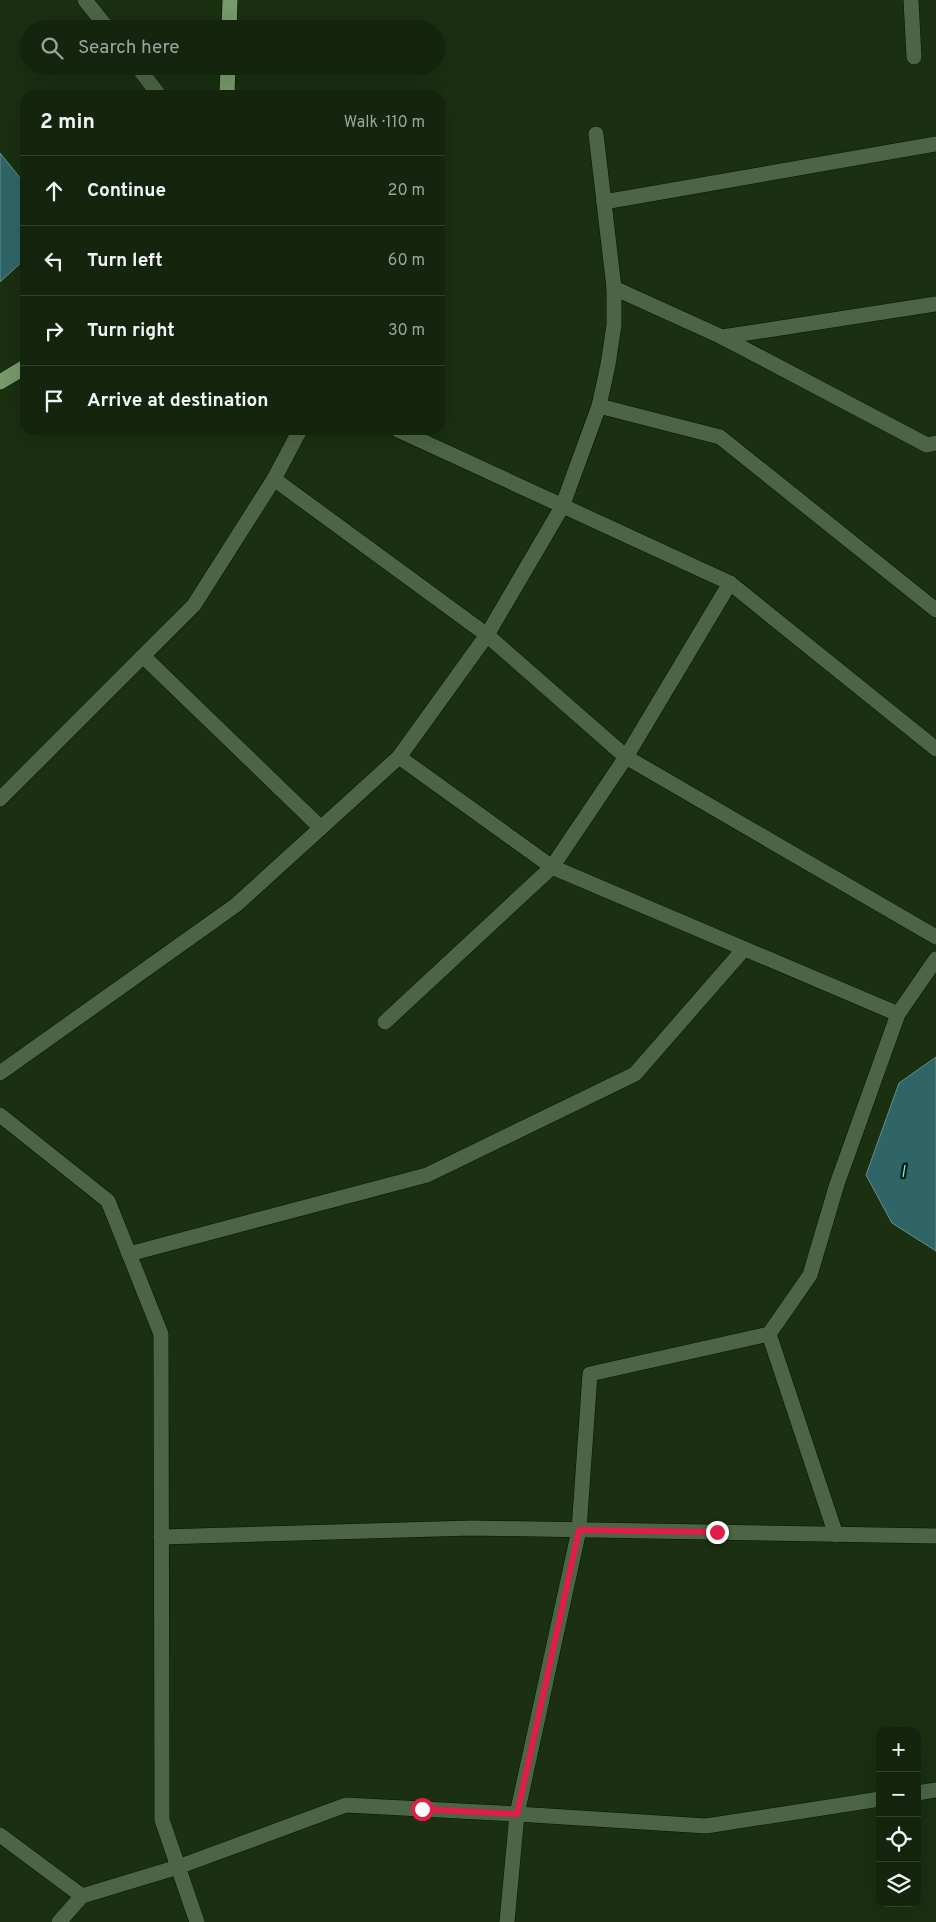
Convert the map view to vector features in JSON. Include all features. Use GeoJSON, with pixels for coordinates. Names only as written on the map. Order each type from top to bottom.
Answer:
{"type":"FeatureCollection","features":[{"type":"Feature","properties":{"kind":"main road"},"geometry":{"type":"LineString","coordinates":[[229,20],[230,0]]}},
{"type":"Feature","properties":{"kind":"main road"},"geometry":{"type":"LineString","coordinates":[[227,90],[228,75]]}},
{"type":"Feature","properties":{"kind":"main road"},"geometry":{"type":"LineString","coordinates":[[0,382],[20,370]]}},
{"type":"Feature","properties":{"kind":"street"},"geometry":{"type":"LineString","coordinates":[[85,0],[101,20]]}},
{"type":"Feature","properties":{"kind":"street"},"geometry":{"type":"LineString","coordinates":[[911,0],[914,57]]}},
{"type":"Feature","properties":{"kind":"street"},"geometry":{"type":"LineString","coordinates":[[144,75],[155,90]]}},
{"type":"Feature","properties":{"kind":"street"},"geometry":{"type":"LineString","coordinates":[[0,1073],[236,905],[399,757],[487,635],[562,507],[599,406],[608,365],[614,325],[614,288],[596,134]]}},
{"type":"Feature","properties":{"kind":"street"},"geometry":{"type":"LineString","coordinates":[[604,202],[936,144]]}},
{"type":"Feature","properties":{"kind":"street"},"geometry":{"type":"LineString","coordinates":[[614,288],[722,337],[927,445],[936,443]]}},
{"type":"Feature","properties":{"kind":"street"},"geometry":{"type":"LineString","coordinates":[[722,337],[936,304]]}},
{"type":"Feature","properties":{"kind":"street"},"geometry":{"type":"LineString","coordinates":[[599,406],[720,437],[936,610]]}},
{"type":"Feature","properties":{"kind":"street"},"geometry":{"type":"LineString","coordinates":[[0,799],[194,605],[274,479],[297,435]]}},
{"type":"Feature","properties":{"kind":"street"},"geometry":{"type":"LineString","coordinates":[[409,435],[730,583],[936,749]]}},
{"type":"Feature","properties":{"kind":"street"},"geometry":{"type":"LineString","coordinates":[[274,479],[487,635],[626,757],[936,937]]}},
{"type":"Feature","properties":{"kind":"street"},"geometry":{"type":"LineString","coordinates":[[385,1022],[552,867],[626,757],[730,583]]}},
{"type":"Feature","properties":{"kind":"street"},"geometry":{"type":"LineString","coordinates":[[143,656],[321,828]]}},
{"type":"Feature","properties":{"kind":"street"},"geometry":{"type":"LineString","coordinates":[[399,757],[552,867],[898,1014]]}},
{"type":"Feature","properties":{"kind":"street"},"geometry":{"type":"LineString","coordinates":[[129,1254],[427,1175],[635,1074],[744,949]]}},
{"type":"Feature","properties":{"kind":"street"},"geometry":{"type":"LineString","coordinates":[[507,1922],[517,1814],[579,1530],[590,1374],[768,1334],[810,1275],[837,1184],[898,1014],[936,958]]}},
{"type":"Feature","properties":{"kind":"street"},"geometry":{"type":"LineString","coordinates":[[0,1115],[108,1202],[161,1334],[162,1820],[197,1922]]}},
{"type":"Feature","properties":{"kind":"street"},"geometry":{"type":"LineString","coordinates":[[768,1334],[836,1534]]}},
{"type":"Feature","properties":{"kind":"street"},"geometry":{"type":"LineString","coordinates":[[161,1537],[472,1528],[936,1536]]}},
{"type":"Feature","properties":{"kind":"street"},"geometry":{"type":"LineString","coordinates":[[921,1792],[936,1790]]}},
{"type":"Feature","properties":{"kind":"street"},"geometry":{"type":"LineString","coordinates":[[59,1922],[82,1896],[178,1867],[346,1805],[706,1826],[876,1800]]}},
{"type":"Feature","properties":{"kind":"street"},"geometry":{"type":"LineString","coordinates":[[0,1835],[82,1896]]}},
{"type":"Feature","properties":{"kind":"water"},"geometry":{"type":"Polygon","coordinates":[[[0,153],[20,178],[20,264],[0,282],[0,153]]]}},
{"type":"Feature","properties":{"kind":"water","name":"l"},"geometry":{"type":"Polygon","coordinates":[[[936,1057],[936,1251],[892,1223],[866,1175],[899,1083],[936,1057]]]}},
{"type":"Feature","properties":{"kind":"route"},"geometry":{"type":"LineString","coordinates":[[422,1809],[517,1814],[579,1530],[717,1532]]}}]}
